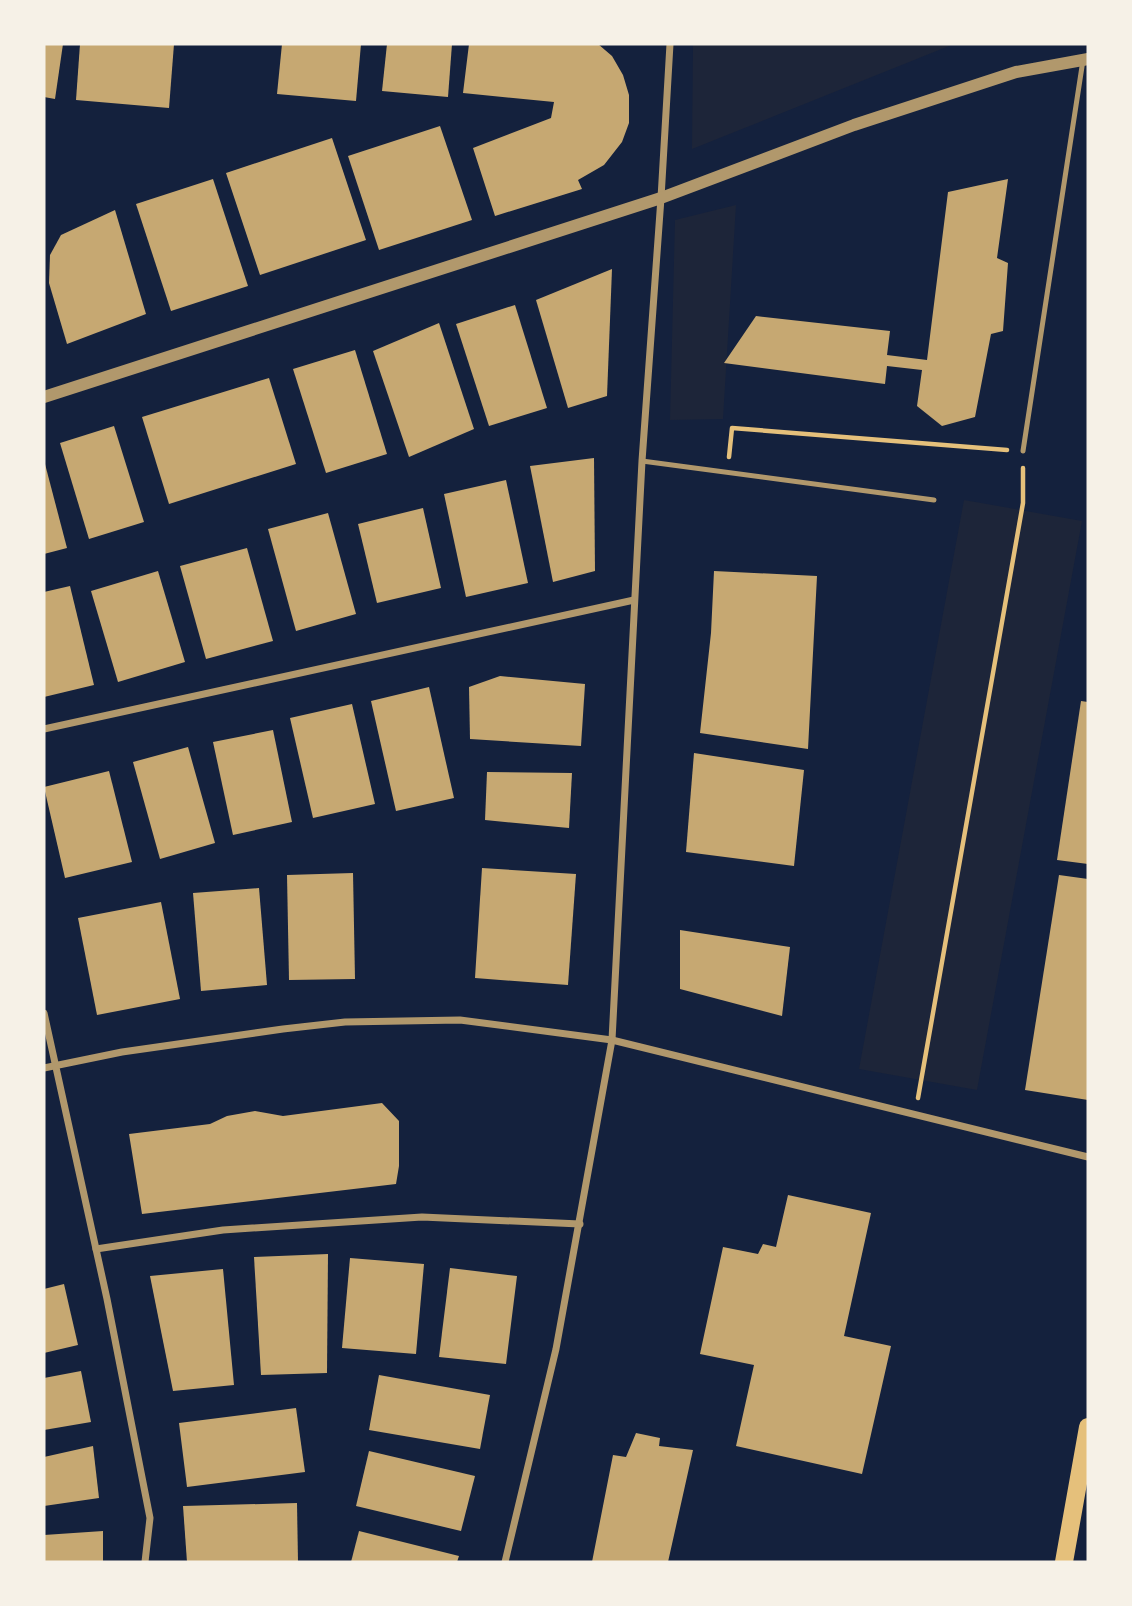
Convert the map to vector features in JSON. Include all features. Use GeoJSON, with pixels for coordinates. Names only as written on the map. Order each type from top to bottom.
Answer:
{"type":"FeatureCollection","features":[{"type":"Feature","properties":{"kind":"main road"},"geometry":{"type":"LineString","coordinates":[[1064,1562],[1088,1427]]}},
{"type":"Feature","properties":{"kind":"street"},"geometry":{"type":"LineString","coordinates":[[505,1562],[556,1349],[612,1040],[642,461],[670,44]]}},
{"type":"Feature","properties":{"kind":"street"},"geometry":{"type":"LineString","coordinates":[[44,397],[661,198],[855,125],[1003,76],[1086,60]]}},
{"type":"Feature","properties":{"kind":"street"},"geometry":{"type":"LineString","coordinates":[[44,729],[634,600]]}},
{"type":"Feature","properties":{"kind":"street"},"geometry":{"type":"LineString","coordinates":[[44,1013],[96,1249],[150,1517],[145,1562]]}},
{"type":"Feature","properties":{"kind":"street"},"geometry":{"type":"LineString","coordinates":[[44,1068],[173,1044],[345,1022],[460,1020],[612,1040],[1088,1157]]}},
{"type":"Feature","properties":{"kind":"street"},"geometry":{"type":"LineString","coordinates":[[96,1249],[223,1230],[422,1217],[580,1224]]}},
{"type":"Feature","properties":{"kind":"lane"},"geometry":{"type":"LineString","coordinates":[[1023,451],[1086,60]]}},
{"type":"Feature","properties":{"kind":"lane"},"geometry":{"type":"LineString","coordinates":[[642,461],[934,500]]}},
{"type":"Feature","properties":{"kind":"path"},"geometry":{"type":"LineString","coordinates":[[727,472],[732,428],[1023,451],[1023,503],[915,1115]]}},
{"type":"Feature","properties":{"kind":"shaded area"},"geometry":{"type":"Polygon","coordinates":[[[693,44],[954,44],[692,149],[693,44]]]}},
{"type":"Feature","properties":{"kind":"shaded area"},"geometry":{"type":"Polygon","coordinates":[[[736,205],[723,419],[670,420],[675,220],[736,205]]]}},
{"type":"Feature","properties":{"kind":"shaded area"},"geometry":{"type":"Polygon","coordinates":[[[964,500],[1082,521],[977,1090],[859,1069],[964,500]]]}},
{"type":"Feature","properties":{"kind":"building"},"geometry":{"type":"Polygon","coordinates":[[[44,44],[63,44],[55,99],[44,97],[44,44]]]}},
{"type":"Feature","properties":{"kind":"building"},"geometry":{"type":"Polygon","coordinates":[[[80,44],[174,44],[169,108],[76,100],[80,44]]]}},
{"type":"Feature","properties":{"kind":"building"},"geometry":{"type":"Polygon","coordinates":[[[282,44],[361,44],[356,101],[277,94],[282,44]]]}},
{"type":"Feature","properties":{"kind":"building"},"geometry":{"type":"Polygon","coordinates":[[[387,44],[452,44],[448,97],[382,91],[387,44]]]}},
{"type":"Feature","properties":{"kind":"building"},"geometry":{"type":"Polygon","coordinates":[[[469,44],[598,44],[612,56],[623,75],[629,95],[629,123],[622,142],[604,165],[578,180],[582,189],[495,216],[473,148],[551,118],[554,102],[463,93],[469,44]]]}},
{"type":"Feature","properties":{"kind":"building"},"geometry":{"type":"Polygon","coordinates":[[[440,126],[472,220],[379,250],[348,156],[440,126]]]}},
{"type":"Feature","properties":{"kind":"building"},"geometry":{"type":"Polygon","coordinates":[[[332,138],[366,240],[260,275],[226,173],[332,138]]]}},
{"type":"Feature","properties":{"kind":"building"},"geometry":{"type":"Polygon","coordinates":[[[213,179],[248,286],[171,311],[136,204],[213,179]]]}},
{"type":"Feature","properties":{"kind":"building"},"geometry":{"type":"Polygon","coordinates":[[[1008,179],[997,258],[1008,263],[1003,331],[991,334],[975,417],[942,426],[917,406],[922,370],[887,366],[885,384],[724,363],[756,316],[890,331],[887,355],[927,360],[948,192],[1008,179]]]}},
{"type":"Feature","properties":{"kind":"building"},"geometry":{"type":"Polygon","coordinates":[[[115,210],[146,314],[67,344],[49,283],[50,255],[61,235],[115,210]]]}},
{"type":"Feature","properties":{"kind":"building"},"geometry":{"type":"Polygon","coordinates":[[[612,269],[607,396],[568,408],[536,300],[612,269]]]}},
{"type":"Feature","properties":{"kind":"building"},"geometry":{"type":"Polygon","coordinates":[[[515,305],[547,408],[489,426],[456,324],[515,305]]]}},
{"type":"Feature","properties":{"kind":"building"},"geometry":{"type":"Polygon","coordinates":[[[439,323],[474,429],[409,457],[373,351],[439,323]]]}},
{"type":"Feature","properties":{"kind":"building"},"geometry":{"type":"Polygon","coordinates":[[[355,350],[387,454],[326,473],[293,369],[355,350]]]}},
{"type":"Feature","properties":{"kind":"building"},"geometry":{"type":"Polygon","coordinates":[[[269,378],[296,464],[169,504],[142,417],[269,378]]]}},
{"type":"Feature","properties":{"kind":"building"},"geometry":{"type":"Polygon","coordinates":[[[114,426],[144,522],[89,539],[60,443],[114,426]]]}},
{"type":"Feature","properties":{"kind":"building"},"geometry":{"type":"Polygon","coordinates":[[[594,458],[595,571],[553,582],[530,466],[594,458]]]}},
{"type":"Feature","properties":{"kind":"building"},"geometry":{"type":"Polygon","coordinates":[[[44,465],[67,548],[44,554],[44,465]]]}},
{"type":"Feature","properties":{"kind":"building"},"geometry":{"type":"Polygon","coordinates":[[[506,480],[528,583],[466,597],[444,494],[506,480]]]}},
{"type":"Feature","properties":{"kind":"building"},"geometry":{"type":"Polygon","coordinates":[[[423,508],[441,588],[377,603],[358,524],[423,508]]]}},
{"type":"Feature","properties":{"kind":"building"},"geometry":{"type":"Polygon","coordinates":[[[328,513],[356,614],[296,631],[268,529],[328,513]]]}},
{"type":"Feature","properties":{"kind":"building"},"geometry":{"type":"Polygon","coordinates":[[[247,548],[273,641],[206,659],[180,566],[247,548]]]}},
{"type":"Feature","properties":{"kind":"building"},"geometry":{"type":"Polygon","coordinates":[[[158,571],[185,662],[118,682],[91,591],[158,571]]]}},
{"type":"Feature","properties":{"kind":"building"},"geometry":{"type":"Polygon","coordinates":[[[714,571],[817,576],[808,749],[700,733],[711,633],[714,571]]]}},
{"type":"Feature","properties":{"kind":"building"},"geometry":{"type":"Polygon","coordinates":[[[70,586],[94,685],[44,697],[44,592],[70,586]]]}},
{"type":"Feature","properties":{"kind":"building"},"geometry":{"type":"Polygon","coordinates":[[[500,676],[585,684],[581,746],[470,739],[469,687],[500,676]]]}},
{"type":"Feature","properties":{"kind":"building"},"geometry":{"type":"Polygon","coordinates":[[[429,687],[454,798],[396,811],[371,701],[429,687]]]}},
{"type":"Feature","properties":{"kind":"building"},"geometry":{"type":"Polygon","coordinates":[[[1081,701],[1088,702],[1088,864],[1057,860],[1081,701]]]}},
{"type":"Feature","properties":{"kind":"building"},"geometry":{"type":"Polygon","coordinates":[[[352,704],[375,804],[313,818],[290,718],[352,704]]]}},
{"type":"Feature","properties":{"kind":"building"},"geometry":{"type":"Polygon","coordinates":[[[273,730],[292,822],[233,835],[213,742],[273,730]]]}},
{"type":"Feature","properties":{"kind":"building"},"geometry":{"type":"Polygon","coordinates":[[[188,747],[215,843],[160,859],[133,762],[188,747]]]}},
{"type":"Feature","properties":{"kind":"building"},"geometry":{"type":"Polygon","coordinates":[[[694,753],[804,770],[794,866],[686,852],[694,753]]]}},
{"type":"Feature","properties":{"kind":"building"},"geometry":{"type":"Polygon","coordinates":[[[109,771],[132,862],[65,878],[44,787],[109,771]]]}},
{"type":"Feature","properties":{"kind":"building"},"geometry":{"type":"Polygon","coordinates":[[[487,772],[572,773],[569,828],[485,820],[487,772]]]}},
{"type":"Feature","properties":{"kind":"building"},"geometry":{"type":"Polygon","coordinates":[[[482,868],[576,874],[568,985],[475,978],[482,868]]]}},
{"type":"Feature","properties":{"kind":"building"},"geometry":{"type":"Polygon","coordinates":[[[353,873],[355,979],[289,980],[287,875],[353,873]]]}},
{"type":"Feature","properties":{"kind":"building"},"geometry":{"type":"Polygon","coordinates":[[[1059,875],[1088,879],[1088,1100],[1025,1090],[1059,875]]]}},
{"type":"Feature","properties":{"kind":"building"},"geometry":{"type":"Polygon","coordinates":[[[259,888],[267,985],[201,991],[193,893],[259,888]]]}},
{"type":"Feature","properties":{"kind":"building"},"geometry":{"type":"Polygon","coordinates":[[[161,902],[180,999],[97,1015],[78,918],[161,902]]]}},
{"type":"Feature","properties":{"kind":"building"},"geometry":{"type":"Polygon","coordinates":[[[680,930],[790,947],[782,1016],[680,989],[680,930]]]}},
{"type":"Feature","properties":{"kind":"building"},"geometry":{"type":"Polygon","coordinates":[[[382,1103],[399,1121],[399,1166],[396,1184],[142,1214],[129,1134],[210,1124],[227,1116],[255,1111],[283,1116],[382,1103]]]}},
{"type":"Feature","properties":{"kind":"building"},"geometry":{"type":"Polygon","coordinates":[[[788,1195],[871,1213],[844,1336],[891,1346],[862,1474],[736,1446],[754,1365],[700,1354],[723,1247],[758,1254],[763,1244],[776,1247],[788,1195]]]}},
{"type":"Feature","properties":{"kind":"building"},"geometry":{"type":"Polygon","coordinates":[[[328,1254],[327,1373],[261,1375],[254,1257],[328,1254]]]}},
{"type":"Feature","properties":{"kind":"building"},"geometry":{"type":"Polygon","coordinates":[[[350,1258],[424,1264],[416,1354],[342,1348],[350,1258]]]}},
{"type":"Feature","properties":{"kind":"building"},"geometry":{"type":"Polygon","coordinates":[[[450,1268],[517,1276],[506,1364],[439,1357],[450,1268]]]}},
{"type":"Feature","properties":{"kind":"building"},"geometry":{"type":"Polygon","coordinates":[[[223,1269],[234,1385],[173,1391],[150,1276],[223,1269]]]}},
{"type":"Feature","properties":{"kind":"building"},"geometry":{"type":"Polygon","coordinates":[[[64,1284],[78,1345],[44,1353],[44,1289],[64,1284]]]}},
{"type":"Feature","properties":{"kind":"building"},"geometry":{"type":"Polygon","coordinates":[[[81,1371],[91,1422],[44,1430],[44,1378],[81,1371]]]}},
{"type":"Feature","properties":{"kind":"building"},"geometry":{"type":"Polygon","coordinates":[[[379,1375],[490,1395],[480,1449],[369,1430],[379,1375]]]}},
{"type":"Feature","properties":{"kind":"building"},"geometry":{"type":"Polygon","coordinates":[[[296,1408],[305,1472],[187,1487],[179,1423],[296,1408]]]}},
{"type":"Feature","properties":{"kind":"building"},"geometry":{"type":"Polygon","coordinates":[[[636,1433],[660,1438],[659,1446],[693,1450],[668,1562],[592,1562],[613,1455],[626,1457],[636,1433]]]}},
{"type":"Feature","properties":{"kind":"building"},"geometry":{"type":"Polygon","coordinates":[[[93,1446],[99,1498],[44,1506],[44,1457],[93,1446]]]}},
{"type":"Feature","properties":{"kind":"building"},"geometry":{"type":"Polygon","coordinates":[[[369,1451],[475,1476],[461,1531],[356,1506],[369,1451]]]}},
{"type":"Feature","properties":{"kind":"building"},"geometry":{"type":"Polygon","coordinates":[[[297,1503],[298,1562],[187,1562],[183,1506],[297,1503]]]}},
{"type":"Feature","properties":{"kind":"building"},"geometry":{"type":"Polygon","coordinates":[[[103,1531],[103,1562],[44,1562],[44,1535],[103,1531]]]}},
{"type":"Feature","properties":{"kind":"building"},"geometry":{"type":"Polygon","coordinates":[[[359,1531],[459,1556],[457,1562],[351,1562],[359,1531]]]}}]}
